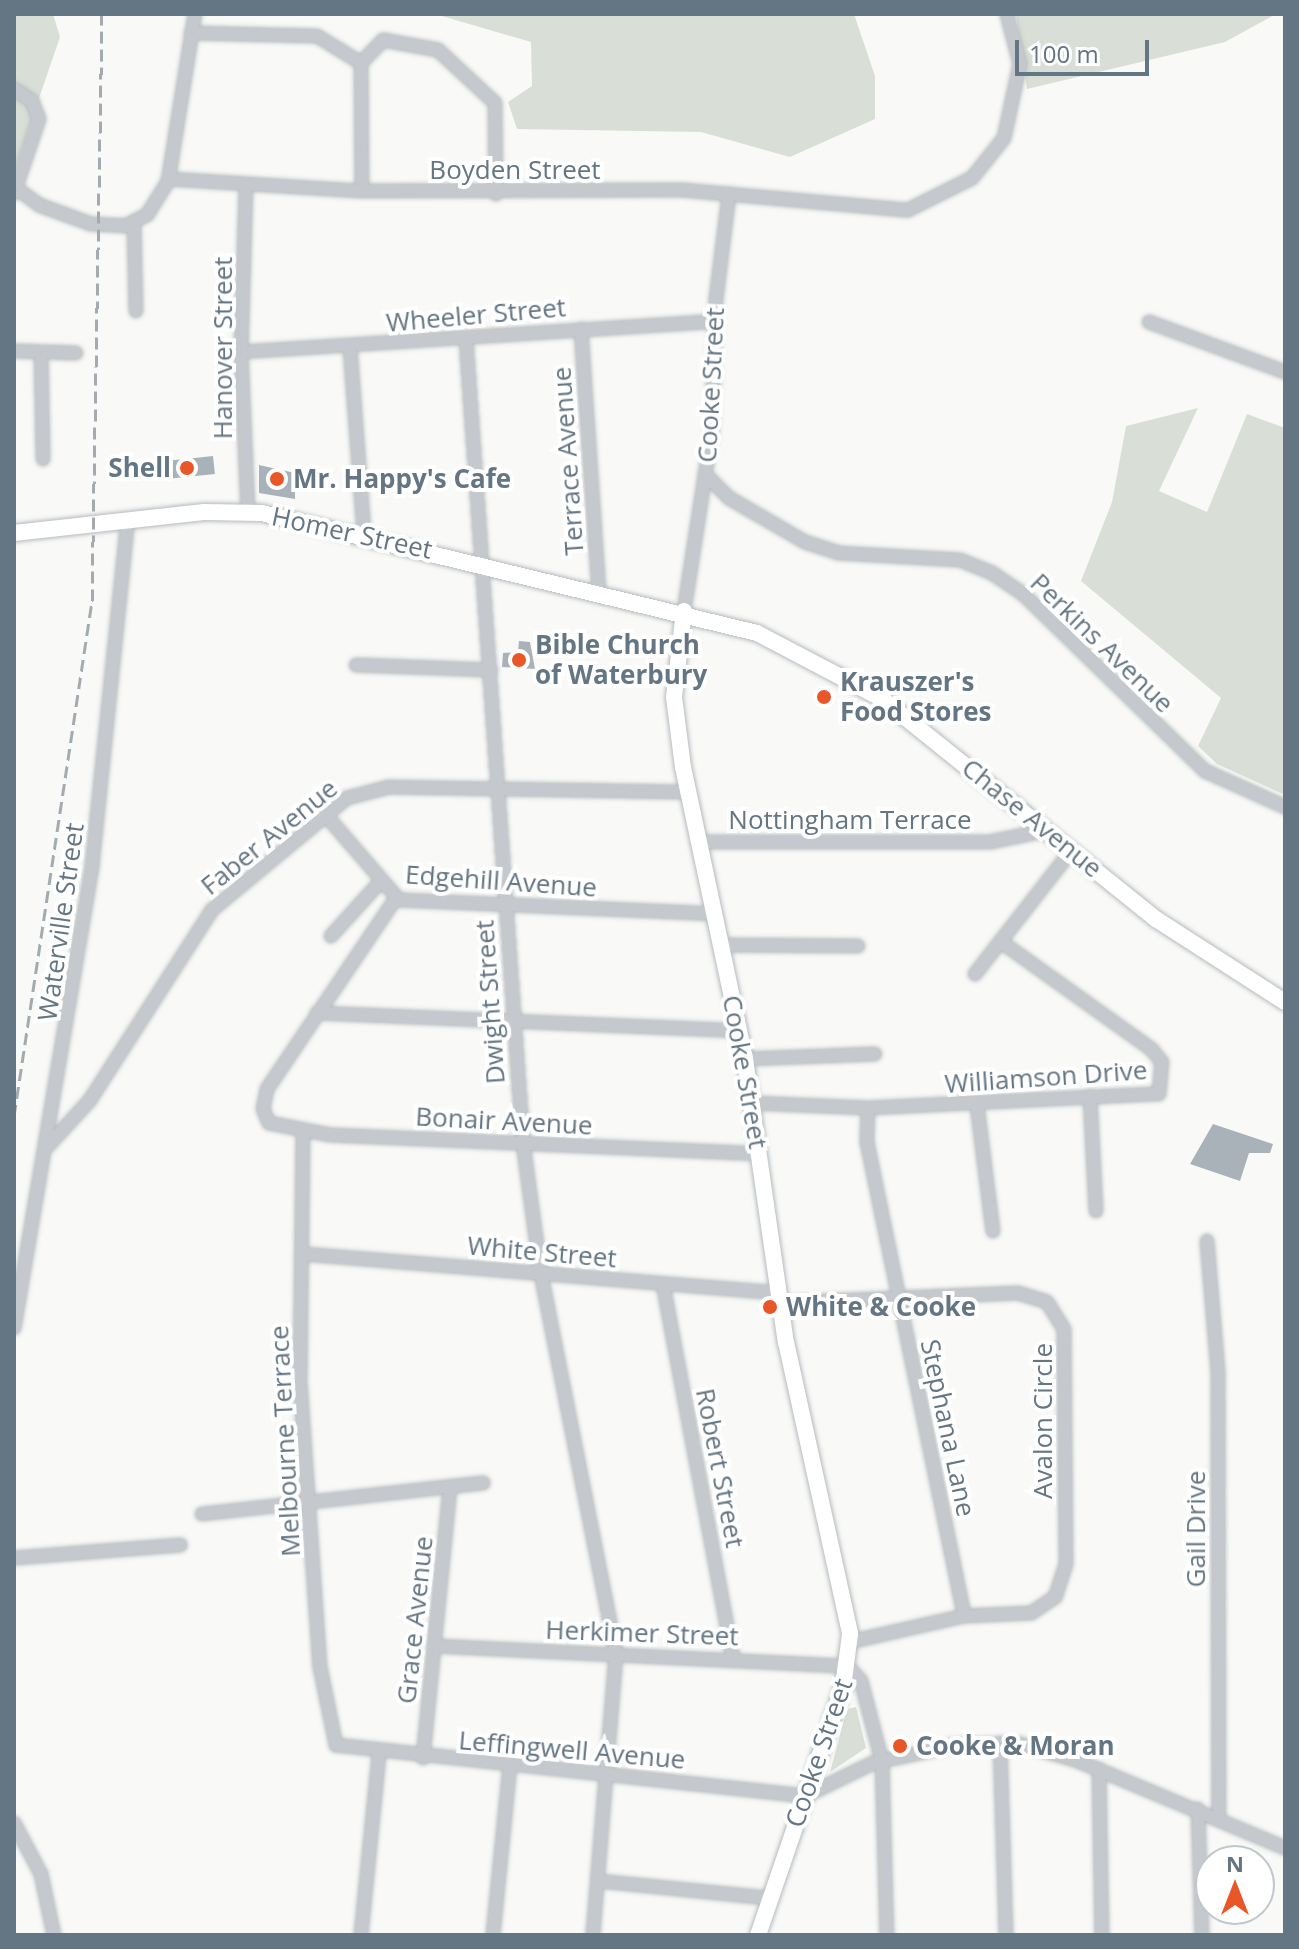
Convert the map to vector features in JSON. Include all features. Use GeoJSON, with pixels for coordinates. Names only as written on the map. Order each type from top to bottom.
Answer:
{"type":"FeatureCollection","features":[{"type":"Feature","properties":{"kind":"main road","name":"Homer Street"},"geometry":{"type":"LineString","coordinates":[[14,533],[248,511],[364,534],[684,611]]}},
{"type":"Feature","properties":{"kind":"main road","name":"Cooke Street"},"geometry":{"type":"LineString","coordinates":[[684,611],[674,706],[687,792],[740,1031],[779,1298],[850,1642],[848,1666],[758,1935]]}},
{"type":"Feature","properties":{"kind":"main road","name":"Chase Avenue"},"geometry":{"type":"LineString","coordinates":[[684,611],[779,641],[841,671],[1048,830],[1156,919],[1285,1002]]}},
{"type":"Feature","properties":{"kind":"street"},"geometry":{"type":"LineString","coordinates":[[136,311],[134,224],[169,179],[195,14]]}},
{"type":"Feature","properties":{"kind":"street","name":"Boyden Street"},"geometry":{"type":"LineString","coordinates":[[169,179],[362,191],[729,194],[887,212],[948,195],[992,158],[1014,114],[1020,64],[1007,14]]}},
{"type":"Feature","properties":{"kind":"street"},"geometry":{"type":"LineString","coordinates":[[191,33],[317,36],[361,63]]}},
{"type":"Feature","properties":{"kind":"street"},"geometry":{"type":"LineString","coordinates":[[362,191],[361,63],[383,40],[438,50],[480,84],[499,122],[496,194]]}},
{"type":"Feature","properties":{"kind":"street"},"geometry":{"type":"LineString","coordinates":[[14,89],[32,101],[39,119],[15,190],[75,219],[134,224]]}},
{"type":"Feature","properties":{"kind":"street","name":"Hanover Street"},"geometry":{"type":"LineString","coordinates":[[246,185],[241,352],[248,511]]}},
{"type":"Feature","properties":{"kind":"street","name":"Cooke Street"},"geometry":{"type":"LineString","coordinates":[[684,611],[705,474],[715,321],[729,194]]}},
{"type":"Feature","properties":{"kind":"street","name":"Wheeler Street"},"geometry":{"type":"LineString","coordinates":[[241,352],[715,321]]}},
{"type":"Feature","properties":{"kind":"street"},"geometry":{"type":"LineString","coordinates":[[1149,322],[1285,372]]}},
{"type":"Feature","properties":{"kind":"street","name":"Terrace Avenue"},"geometry":{"type":"LineString","coordinates":[[581,329],[599,590]]}},
{"type":"Feature","properties":{"kind":"street","name":"Dwight Street"},"geometry":{"type":"LineString","coordinates":[[466,339],[523,1143],[541,1274],[616,1654],[593,1935]]}},
{"type":"Feature","properties":{"kind":"street"},"geometry":{"type":"LineString","coordinates":[[350,347],[364,534]]}},
{"type":"Feature","properties":{"kind":"street"},"geometry":{"type":"LineString","coordinates":[[14,351],[76,353]]}},
{"type":"Feature","properties":{"kind":"street"},"geometry":{"type":"LineString","coordinates":[[41,352],[43,459]]}},
{"type":"Feature","properties":{"kind":"street","name":"Perkins Avenue"},"geometry":{"type":"LineString","coordinates":[[705,474],[729,498],[805,542],[838,553],[960,560],[992,573],[1023,594],[1205,771],[1285,807]]}},
{"type":"Feature","properties":{"kind":"street","name":"Waterville Street"},"geometry":{"type":"LineString","coordinates":[[14,1328],[55,1101],[114,704],[128,520]]}},
{"type":"Feature","properties":{"kind":"street"},"geometry":{"type":"LineString","coordinates":[[356,665],[491,670]]}},
{"type":"Feature","properties":{"kind":"street","name":"Faber Avenue"},"geometry":{"type":"LineString","coordinates":[[47,1147],[81,1112],[212,910],[324,813],[373,789],[498,786],[687,792]]}},
{"type":"Feature","properties":{"kind":"street","name":"Edgehill Avenue"},"geometry":{"type":"LineString","coordinates":[[324,813],[396,898],[714,914]]}},
{"type":"Feature","properties":{"kind":"street","name":"Nottingham Terrace"},"geometry":{"type":"LineString","coordinates":[[697,842],[990,842],[1048,830]]}},
{"type":"Feature","properties":{"kind":"street"},"geometry":{"type":"LineString","coordinates":[[975,974],[1003,943],[1072,850]]}},
{"type":"Feature","properties":{"kind":"street"},"geometry":{"type":"LineString","coordinates":[[331,936],[380,882]]}},
{"type":"Feature","properties":{"kind":"street"},"geometry":{"type":"LineString","coordinates":[[317,1013],[396,898]]}},
{"type":"Feature","properties":{"kind":"street","name":"Williamson Drive"},"geometry":{"type":"LineString","coordinates":[[752,1103],[868,1108],[1159,1094],[1162,1062],[1003,943]]}},
{"type":"Feature","properties":{"kind":"street"},"geometry":{"type":"LineString","coordinates":[[721,945],[858,946]]}},
{"type":"Feature","properties":{"kind":"street"},"geometry":{"type":"LineString","coordinates":[[317,1013],[513,1024],[740,1031]]}},
{"type":"Feature","properties":{"kind":"street","name":"Bonair Avenue"},"geometry":{"type":"LineString","coordinates":[[317,1013],[262,1105],[269,1123],[303,1133],[759,1154]]}},
{"type":"Feature","properties":{"kind":"street"},"geometry":{"type":"LineString","coordinates":[[745,1059],[875,1054]]}},
{"type":"Feature","properties":{"kind":"street"},"geometry":{"type":"LineString","coordinates":[[1090,1096],[1096,1211]]}},
{"type":"Feature","properties":{"kind":"street"},"geometry":{"type":"LineString","coordinates":[[55,1101],[81,1112]]}},
{"type":"Feature","properties":{"kind":"street"},"geometry":{"type":"LineString","coordinates":[[977,1105],[993,1231]]}},
{"type":"Feature","properties":{"kind":"street","name":"Stephana Lane"},"geometry":{"type":"LineString","coordinates":[[868,1108],[867,1142],[964,1616]]}},
{"type":"Feature","properties":{"kind":"street","name":"Melbourne Terrace"},"geometry":{"type":"LineString","coordinates":[[303,1133],[308,1500],[322,1686],[336,1745]]}},
{"type":"Feature","properties":{"kind":"street","name":"Gail Drive"},"geometry":{"type":"LineString","coordinates":[[1207,1241],[1218,1373],[1219,1817]]}},
{"type":"Feature","properties":{"kind":"street","name":"White Street"},"geometry":{"type":"LineString","coordinates":[[303,1254],[663,1284],[779,1298]]}},
{"type":"Feature","properties":{"kind":"street","name":"Robert Street"},"geometry":{"type":"LineString","coordinates":[[663,1284],[733,1659]]}},
{"type":"Feature","properties":{"kind":"street","name":"Avalon Circle"},"geometry":{"type":"LineString","coordinates":[[779,1298],[898,1300],[1018,1293],[1047,1302],[1064,1329],[1063,1582],[1045,1608],[1031,1613],[964,1616],[850,1642]]}},
{"type":"Feature","properties":{"kind":"street"},"geometry":{"type":"LineString","coordinates":[[202,1514],[483,1483]]}},
{"type":"Feature","properties":{"kind":"street","name":"Grace Avenue"},"geometry":{"type":"LineString","coordinates":[[423,1758],[450,1487]]}},
{"type":"Feature","properties":{"kind":"street"},"geometry":{"type":"LineString","coordinates":[[14,1558],[180,1545]]}},
{"type":"Feature","properties":{"kind":"street","name":"Herkimer Street"},"geometry":{"type":"LineString","coordinates":[[434,1646],[848,1666]]}},
{"type":"Feature","properties":{"kind":"street"},"geometry":{"type":"LineString","coordinates":[[848,1666],[861,1681],[882,1761],[887,1935]]}},
{"type":"Feature","properties":{"kind":"street"},"geometry":{"type":"LineString","coordinates":[[805,1796],[882,1761],[1000,1743],[1099,1769],[1219,1817],[1285,1848]]}},
{"type":"Feature","properties":{"kind":"street"},"geometry":{"type":"LineString","coordinates":[[1000,1743],[1006,1935]]}},
{"type":"Feature","properties":{"kind":"street","name":"Leffingwell Avenue"},"geometry":{"type":"LineString","coordinates":[[336,1745],[379,1754],[805,1796]]}},
{"type":"Feature","properties":{"kind":"street"},"geometry":{"type":"LineString","coordinates":[[361,1935],[379,1754]]}},
{"type":"Feature","properties":{"kind":"street"},"geometry":{"type":"LineString","coordinates":[[493,1935],[510,1766]]}},
{"type":"Feature","properties":{"kind":"street"},"geometry":{"type":"LineString","coordinates":[[1099,1769],[1102,1935]]}},
{"type":"Feature","properties":{"kind":"street"},"geometry":{"type":"LineString","coordinates":[[1198,1809],[1202,1935]]}},
{"type":"Feature","properties":{"kind":"street"},"geometry":{"type":"LineString","coordinates":[[14,1823],[41,1874],[54,1935]]}},
{"type":"Feature","properties":{"kind":"street"},"geometry":{"type":"LineString","coordinates":[[598,1881],[769,1898]]}},
{"type":"Feature","properties":{"kind":"shaded area"},"geometry":{"type":"Polygon","coordinates":[[[14,14],[53,14],[60,37],[14,171],[14,14]]]}},
{"type":"Feature","properties":{"kind":"shaded area"},"geometry":{"type":"Polygon","coordinates":[[[435,14],[854,14],[875,76],[875,119],[790,157],[701,132],[517,129],[508,102],[532,86],[531,42],[435,14]]]}},
{"type":"Feature","properties":{"kind":"shaded area"},"geometry":{"type":"Polygon","coordinates":[[[1016,14],[1276,14],[1225,42],[1027,89],[1016,14]]]}},
{"type":"Feature","properties":{"kind":"shaded area"},"geometry":{"type":"Polygon","coordinates":[[[1198,408],[1159,491],[1207,512],[1247,414],[1285,428],[1285,795],[1217,764],[1198,746],[1221,698],[1081,581],[1112,502],[1126,426],[1198,408]]]}},
{"type":"Feature","properties":{"kind":"shaded area"},"geometry":{"type":"Polygon","coordinates":[[[856,1707],[866,1748],[830,1772],[847,1709],[856,1707]]]}},
{"type":"Feature","properties":{"kind":"building","name":"Shell"},"geometry":{"type":"Polygon","coordinates":[[[213,456],[215,474],[161,480],[159,462],[213,456]]]}},
{"type":"Feature","properties":{"kind":"building","name":"Mr. Happy's Cafe"},"geometry":{"type":"Polygon","coordinates":[[[259,465],[295,473],[295,499],[259,493],[259,465]]]}},
{"type":"Feature","properties":{"kind":"building","name":"Bible Church of Waterbury"},"geometry":{"type":"Polygon","coordinates":[[[519,641],[530,642],[535,669],[502,667],[503,653],[518,652],[519,641]]]}},
{"type":"Feature","properties":{"kind":"building"},"geometry":{"type":"Polygon","coordinates":[[[1213,1124],[1273,1144],[1270,1153],[1249,1153],[1240,1181],[1190,1164],[1213,1124]]]}},
{"type":"Feature","properties":{"kind":"railway"},"geometry":{"type":"LineString","coordinates":[[14,1116],[92,601],[102,14]]}},
{"type":"Feature","properties":{"kind":"place","name":"Shell"},"geometry":{"type":"Point","coordinates":[187,468]}},
{"type":"Feature","properties":{"kind":"place","name":"Mr. Happy's Cafe"},"geometry":{"type":"Point","coordinates":[277,479]}},
{"type":"Feature","properties":{"kind":"place","name":"Bible Church of Waterbury"},"geometry":{"type":"Point","coordinates":[519,660]}},
{"type":"Feature","properties":{"kind":"place","name":"Krauszer's Food Stores"},"geometry":{"type":"Point","coordinates":[824,697]}},
{"type":"Feature","properties":{"kind":"place","name":"White & Cooke"},"geometry":{"type":"Point","coordinates":[770,1307]}},
{"type":"Feature","properties":{"kind":"place","name":"Cooke & Moran"},"geometry":{"type":"Point","coordinates":[900,1746]}}]}
